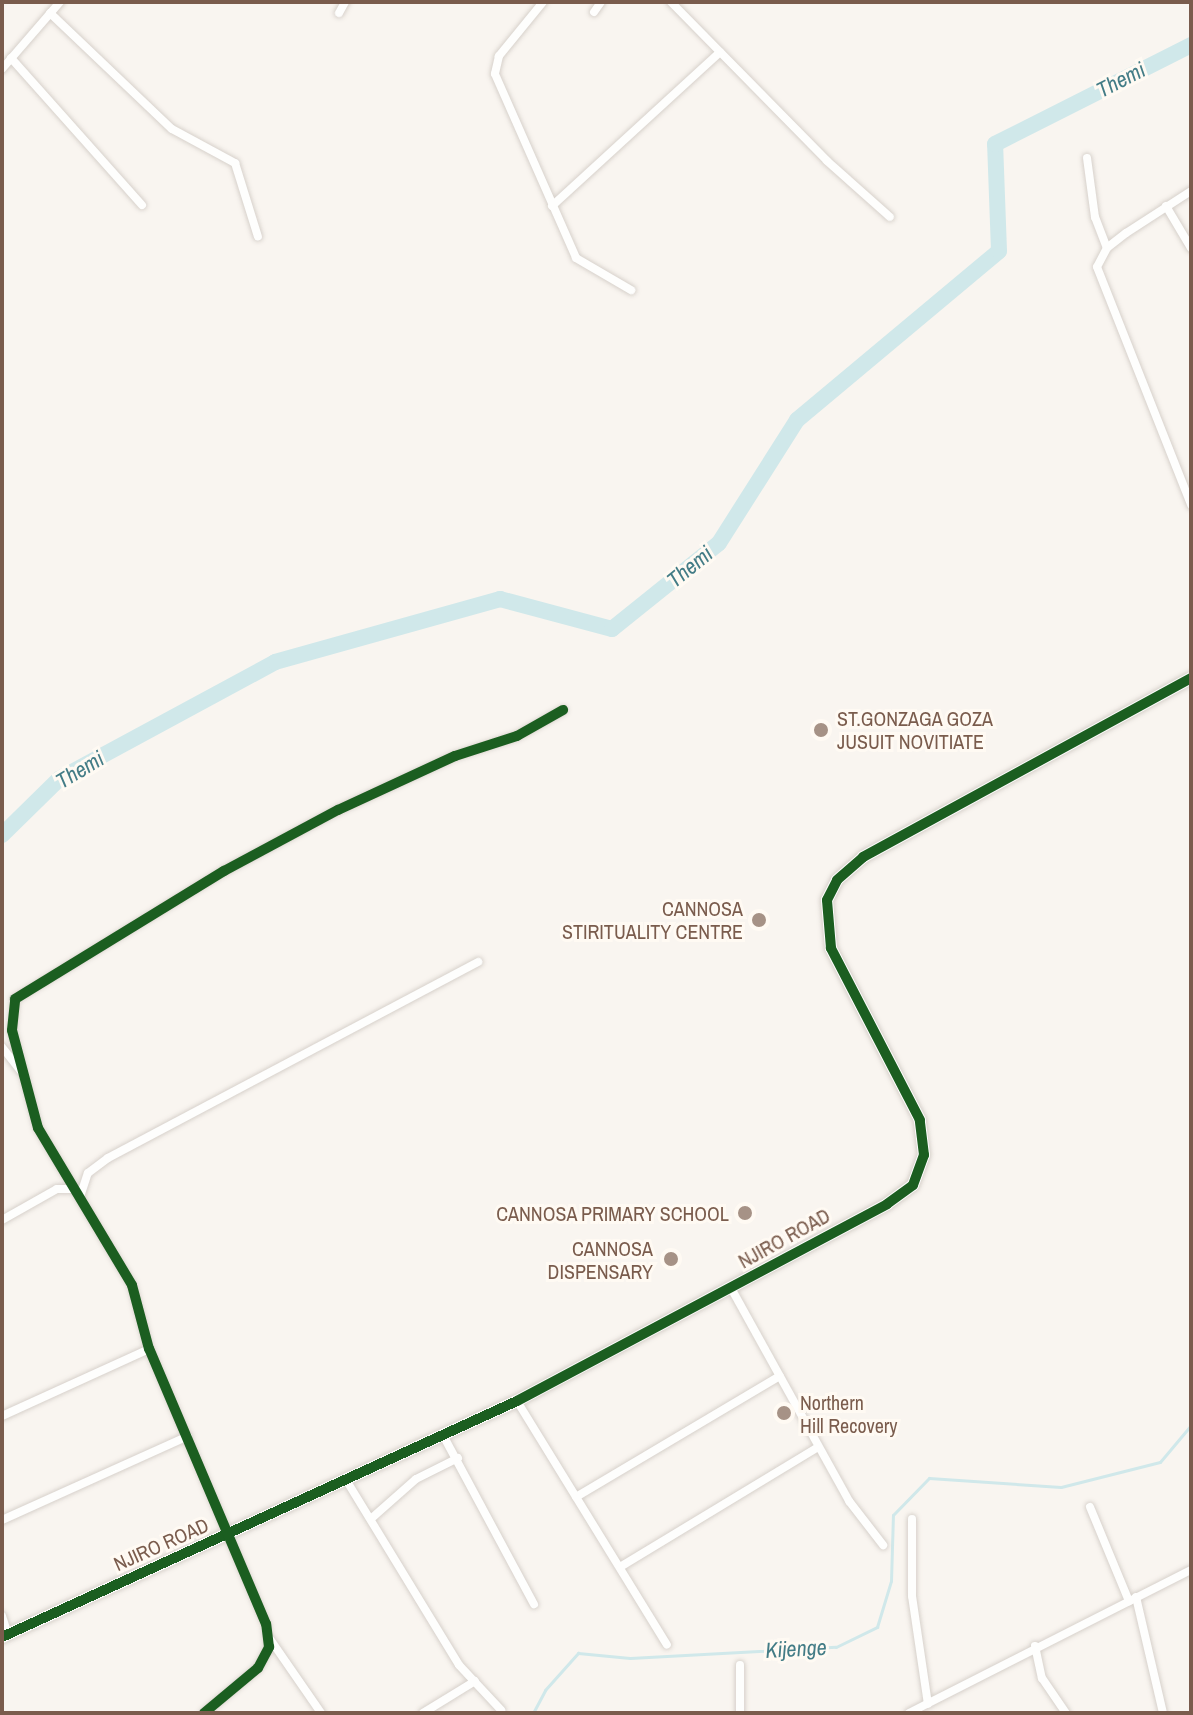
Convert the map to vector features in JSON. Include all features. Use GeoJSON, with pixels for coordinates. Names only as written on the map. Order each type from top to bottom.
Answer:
{"type":"FeatureCollection","features":[{"type":"Feature","properties":{"kind":"street"},"geometry":{"type":"LineString","coordinates":[[2,69],[60,2]]}},
{"type":"Feature","properties":{"kind":"street"},"geometry":{"type":"LineString","coordinates":[[339,13],[345,2]]}},
{"type":"Feature","properties":{"kind":"street"},"geometry":{"type":"LineString","coordinates":[[543,2],[499,56],[495,74],[576,258],[631,290]]}},
{"type":"Feature","properties":{"kind":"street"},"geometry":{"type":"LineString","coordinates":[[594,12],[601,2]]}},
{"type":"Feature","properties":{"kind":"street"},"geometry":{"type":"LineString","coordinates":[[671,2],[890,217]]}},
{"type":"Feature","properties":{"kind":"street"},"geometry":{"type":"LineString","coordinates":[[50,13],[172,129],[235,163],[258,237]]}},
{"type":"Feature","properties":{"kind":"street"},"geometry":{"type":"LineString","coordinates":[[552,206],[720,52]]}},
{"type":"Feature","properties":{"kind":"street"},"geometry":{"type":"LineString","coordinates":[[11,58],[142,205]]}},
{"type":"Feature","properties":{"kind":"street"},"geometry":{"type":"LineString","coordinates":[[1087,158],[1095,217],[1107,248]]}},
{"type":"Feature","properties":{"kind":"street"},"geometry":{"type":"LineString","coordinates":[[1191,191],[1107,248],[1098,260],[1098,274],[1191,505]]}},
{"type":"Feature","properties":{"kind":"street"},"geometry":{"type":"LineString","coordinates":[[1166,206],[1191,248]]}},
{"type":"Feature","properties":{"kind":"street","name":"NJIRO ROAD"},"geometry":{"type":"LineString","coordinates":[[5,1635],[348,1483],[517,1401],[887,1204],[913,1185],[921,1169],[925,1142],[920,1120],[831,948],[827,900],[837,880],[863,857],[1191,678]]}},
{"type":"Feature","properties":{"kind":"street"},"geometry":{"type":"LineString","coordinates":[[321,1713],[270,1639],[188,1436],[149,1349],[132,1285],[38,1128],[12,1021],[15,999],[27,987],[338,810],[455,756],[517,736],[563,710]]}},
{"type":"Feature","properties":{"kind":"street"},"geometry":{"type":"LineString","coordinates":[[77,1194],[88,1173],[108,1158],[478,962]]}},
{"type":"Feature","properties":{"kind":"street"},"geometry":{"type":"LineString","coordinates":[[2,1047],[25,1077]]}},
{"type":"Feature","properties":{"kind":"street"},"geometry":{"type":"LineString","coordinates":[[2,1220],[57,1189],[77,1194]]}},
{"type":"Feature","properties":{"kind":"street"},"geometry":{"type":"LineString","coordinates":[[731,1288],[849,1501],[883,1545]]}},
{"type":"Feature","properties":{"kind":"street"},"geometry":{"type":"LineString","coordinates":[[2,1416],[149,1349]]}},
{"type":"Feature","properties":{"kind":"street"},"geometry":{"type":"LineString","coordinates":[[576,1497],[780,1376]]}},
{"type":"Feature","properties":{"kind":"street"},"geometry":{"type":"LineString","coordinates":[[517,1401],[667,1645]]}},
{"type":"Feature","properties":{"kind":"street"},"geometry":{"type":"LineString","coordinates":[[2,1520],[188,1436]]}},
{"type":"Feature","properties":{"kind":"street"},"geometry":{"type":"LineString","coordinates":[[444,1437],[534,1604]]}},
{"type":"Feature","properties":{"kind":"street"},"geometry":{"type":"LineString","coordinates":[[620,1567],[818,1447]]}},
{"type":"Feature","properties":{"kind":"street"},"geometry":{"type":"LineString","coordinates":[[373,1517],[416,1479],[458,1458]]}},
{"type":"Feature","properties":{"kind":"street"},"geometry":{"type":"LineString","coordinates":[[348,1483],[373,1517],[441,1636],[501,1710]]}},
{"type":"Feature","properties":{"kind":"street"},"geometry":{"type":"LineString","coordinates":[[1090,1507],[1132,1599],[1163,1713]]}},
{"type":"Feature","properties":{"kind":"street"},"geometry":{"type":"LineString","coordinates":[[912,1519],[912,1596],[928,1704]]}},
{"type":"Feature","properties":{"kind":"street"},"geometry":{"type":"LineString","coordinates":[[909,1713],[1035,1646],[1191,1570]]}},
{"type":"Feature","properties":{"kind":"street"},"geometry":{"type":"LineString","coordinates":[[2,1616],[5,1635]]}},
{"type":"Feature","properties":{"kind":"street"},"geometry":{"type":"LineString","coordinates":[[204,1713],[258,1668],[270,1639]]}},
{"type":"Feature","properties":{"kind":"street"},"geometry":{"type":"LineString","coordinates":[[1035,1646],[1042,1678],[1066,1713]]}},
{"type":"Feature","properties":{"kind":"street"},"geometry":{"type":"LineString","coordinates":[[740,1665],[740,1713]]}},
{"type":"Feature","properties":{"kind":"street"},"geometry":{"type":"LineString","coordinates":[[423,1713],[475,1681]]}},
{"type":"Feature","properties":{"kind":"waterway","name":"Themi"},"geometry":{"type":"LineString","coordinates":[[2,835],[59,779],[275,662],[500,599],[612,629],[719,543],[797,420],[999,251],[995,144],[1191,45]]}},
{"type":"Feature","properties":{"kind":"waterway","name":"Kijenge"},"geometry":{"type":"LineString","coordinates":[[533,1713],[545,1690],[578,1653],[630,1658],[836,1647],[877,1627],[891,1581],[893,1515],[929,1478],[1061,1487],[1160,1462],[1191,1425]]}},
{"type":"Feature","properties":{"kind":"cycle path"},"geometry":{"type":"LineString","coordinates":[[2,1637],[517,1401],[887,1204],[913,1185],[924,1155],[920,1120],[831,948],[827,900],[837,880],[863,857],[1191,678]]}},
{"type":"Feature","properties":{"kind":"cycle path"},"geometry":{"type":"LineString","coordinates":[[204,1713],[258,1668],[269,1647],[266,1624],[149,1349],[132,1285],[38,1128],[12,1030],[15,999],[224,871],[338,810],[455,756],[517,736],[563,710]]}},
{"type":"Feature","properties":{"kind":"place","name":"ST.GONZAGA GOZA JUSUIT NOVITIATE"},"geometry":{"type":"Point","coordinates":[821,730]}},
{"type":"Feature","properties":{"kind":"place","name":"CANNOSA STIRITUALITY CENTRE"},"geometry":{"type":"Point","coordinates":[759,920]}},
{"type":"Feature","properties":{"kind":"place","name":"CANNOSA PRIMARY SCHOOL"},"geometry":{"type":"Point","coordinates":[745,1213]}},
{"type":"Feature","properties":{"kind":"place","name":"CANNOSA DISPENSARY"},"geometry":{"type":"Point","coordinates":[671,1259]}},
{"type":"Feature","properties":{"kind":"place","name":"Northern Hill Recovery"},"geometry":{"type":"Point","coordinates":[784,1413]}}]}
